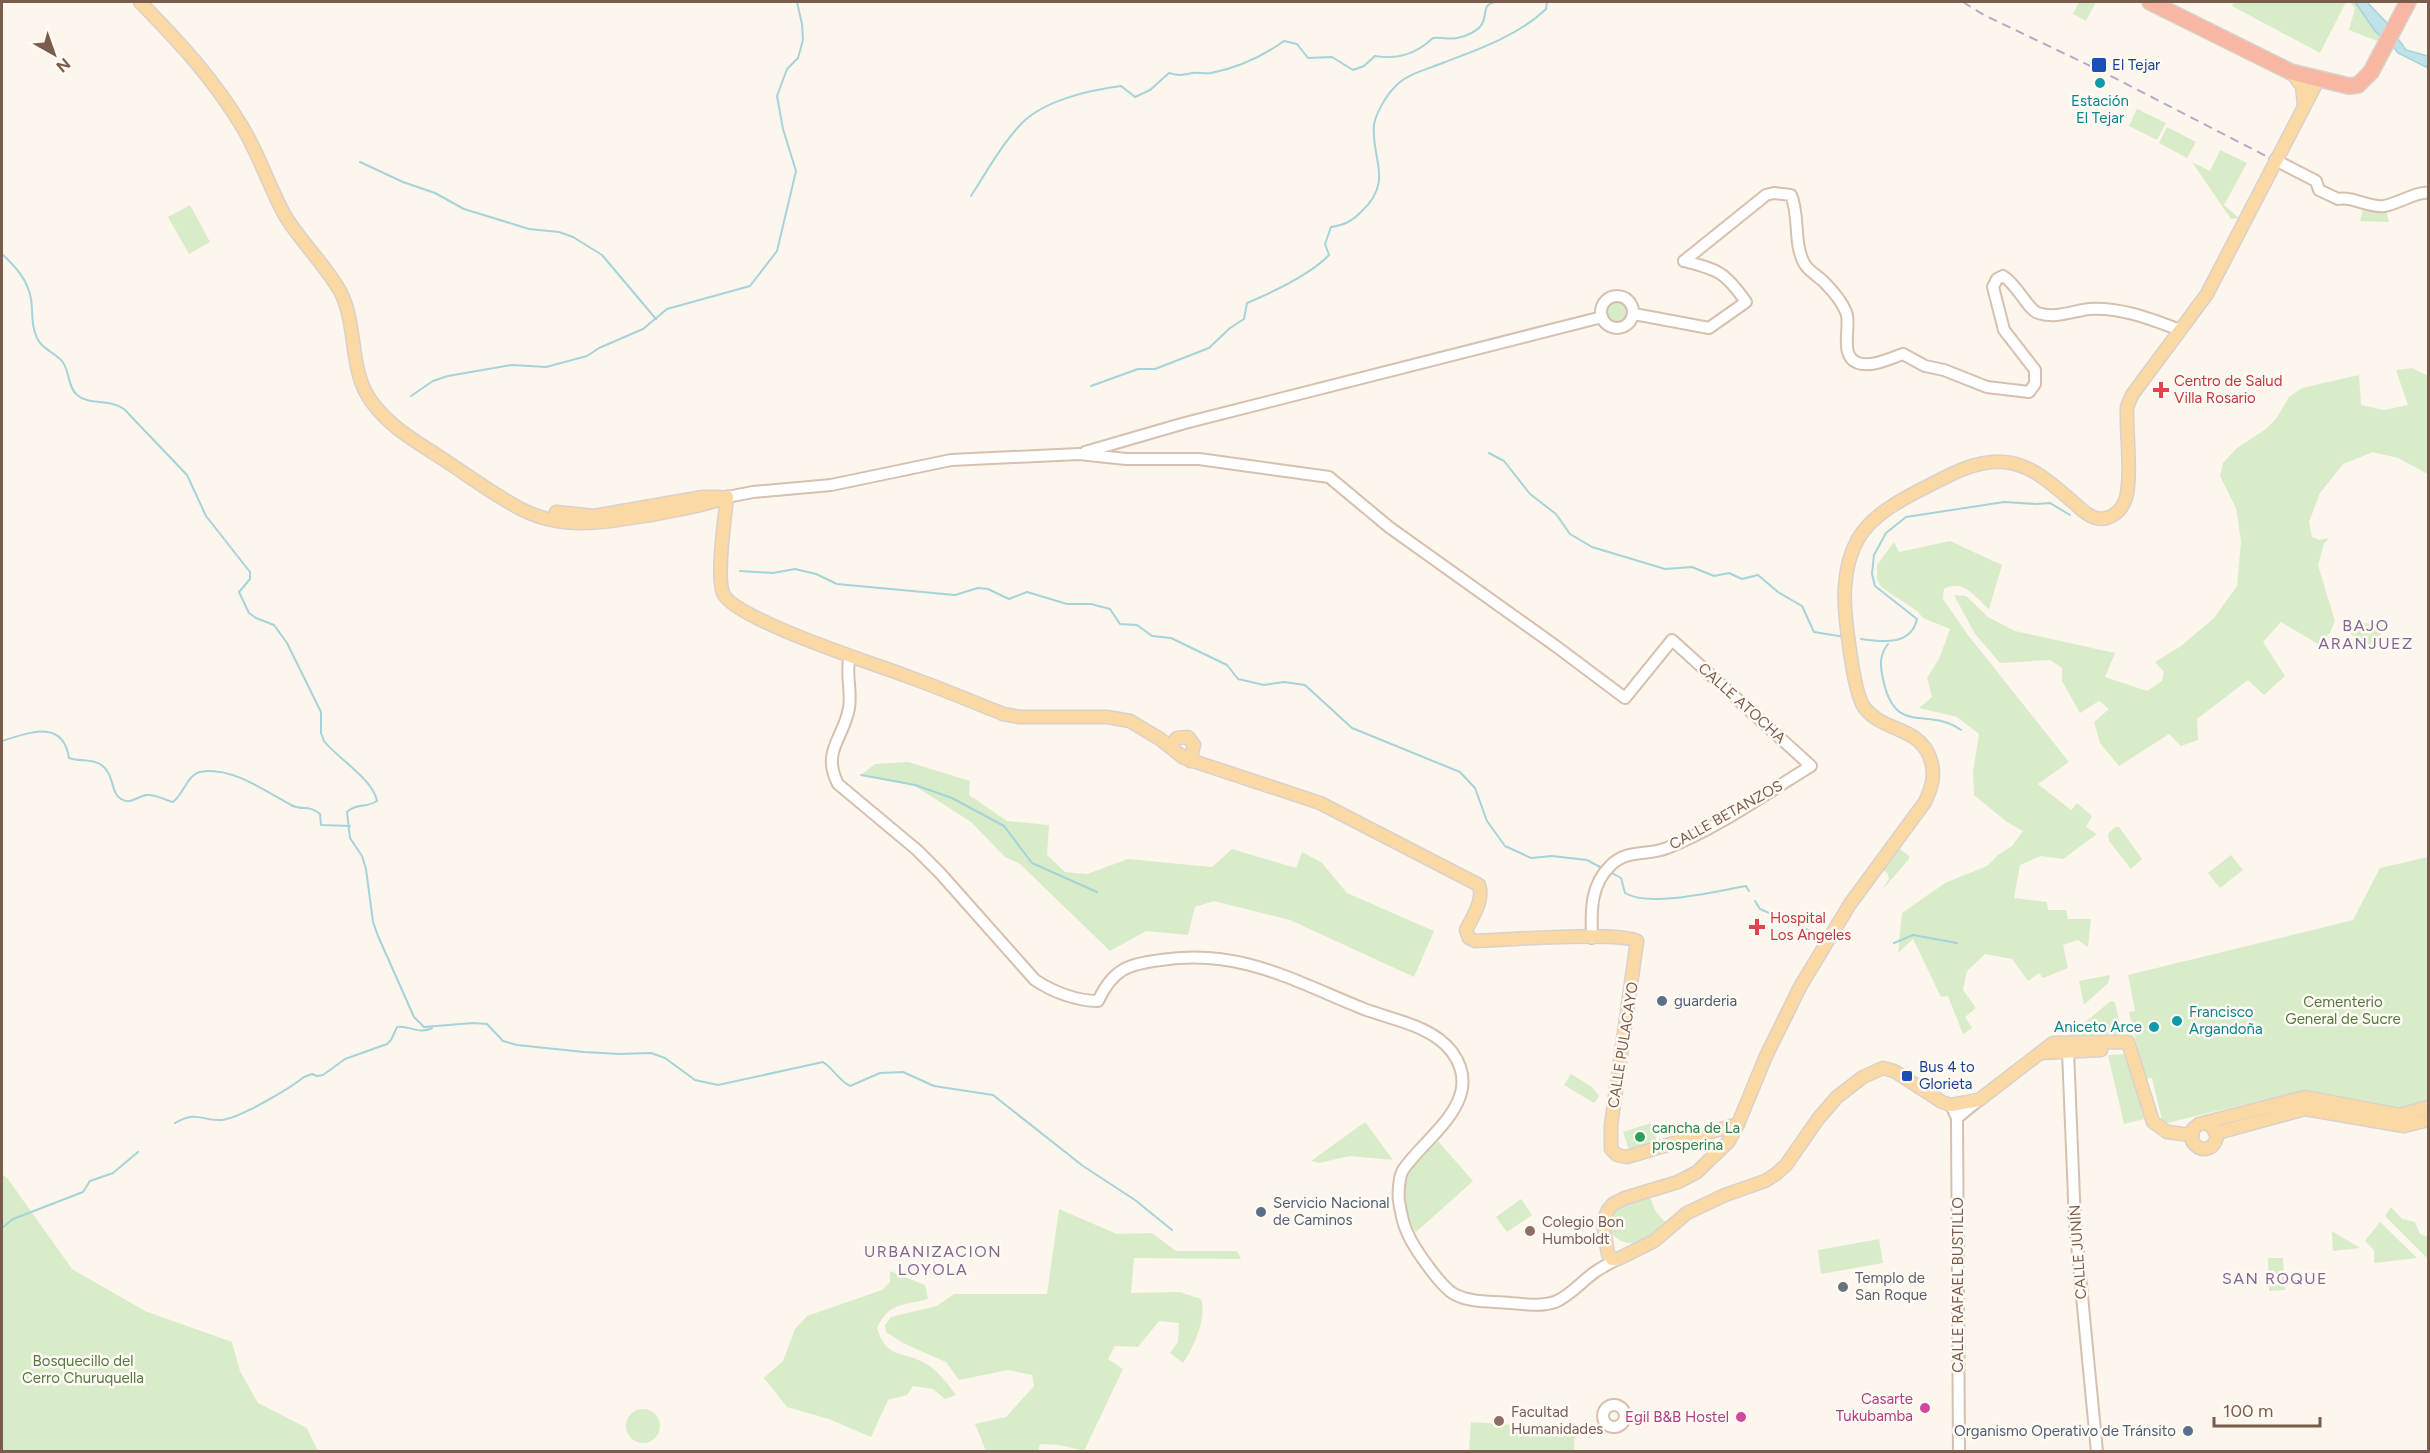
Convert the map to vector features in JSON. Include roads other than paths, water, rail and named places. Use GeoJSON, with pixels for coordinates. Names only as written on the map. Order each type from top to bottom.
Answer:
{"type":"FeatureCollection","features":[{"type":"Feature","properties":{"kind":"highway"},"geometry":{"type":"LineString","coordinates":[[2150,2],[2291,72],[2339,85],[2358,85],[2371,72],[2405,7]]}},
{"type":"Feature","properties":{"kind":"main road"},"geometry":{"type":"LineString","coordinates":[[140,2],[196,59],[244,130],[284,214],[303,242],[330,274],[342,294],[348,314],[356,366],[366,393],[386,418],[407,436],[524,510],[547,520],[595,524],[707,505],[727,497]]}},
{"type":"Feature","properties":{"kind":"main road"},"geometry":{"type":"LineString","coordinates":[[152,2],[202,54],[228,89],[251,126],[292,210],[309,237],[341,276],[349,290],[356,312],[364,364],[373,389],[392,412],[412,429],[527,503],[549,512],[594,516],[703,497],[727,497]]}},
{"type":"Feature","properties":{"kind":"main road"},"geometry":{"type":"LineString","coordinates":[[2291,72],[2302,86],[2304,105]]}},
{"type":"Feature","properties":{"kind":"main road"},"geometry":{"type":"LineString","coordinates":[[2129,1046],[2053,1043],[1979,1100],[1951,1105],[1942,1102],[1894,1071],[1883,1068],[1863,1077],[1837,1097],[1818,1119],[1786,1165],[1765,1181],[1725,1195],[1687,1213],[1645,1246],[1616,1253],[1604,1229],[1604,1219],[1613,1204],[1625,1198],[1678,1182],[1697,1172],[1718,1154],[1738,1124],[1766,1056],[1800,987],[1850,904],[1925,802],[1934,777],[1928,751],[1921,741],[1870,714],[1860,699],[1844,588],[1849,559],[1859,537],[1874,520],[1910,495],[1954,472],[1981,463],[2004,462],[2022,466],[2040,476],[2091,516],[2104,518],[2120,510],[2126,498],[2128,485],[2127,407],[2132,395],[2207,294],[2318,80]]}},
{"type":"Feature","properties":{"kind":"main road"},"geometry":{"type":"LineString","coordinates":[[727,497],[722,592],[728,601],[748,613],[829,649],[1003,714],[1020,717],[1120,719],[1149,731],[1190,760],[1320,803],[1479,885],[1480,901],[1466,930],[1469,938],[1475,941],[1592,938]]}},
{"type":"Feature","properties":{"kind":"main road"},"geometry":{"type":"LineString","coordinates":[[1170,746],[1180,736],[1191,739],[1194,748],[1190,760]]}},
{"type":"Feature","properties":{"kind":"main road","name":"CALLE PULACAYO"},"geometry":{"type":"LineString","coordinates":[[1592,938],[1631,938],[1637,941],[1611,1125],[1611,1149],[1617,1155],[1628,1157],[1738,1124]]}},
{"type":"Feature","properties":{"kind":"main road"},"geometry":{"type":"LineString","coordinates":[[2040,1053],[2129,1046]]}},
{"type":"Feature","properties":{"kind":"main road"},"geometry":{"type":"LineString","coordinates":[[2129,1046],[2153,1122],[2167,1132],[2191,1135]]}},
{"type":"Feature","properties":{"kind":"main road"},"geometry":{"type":"LineString","coordinates":[[2217,1133],[2213,1146],[2205,1149],[2194,1145],[2191,1135],[2196,1126],[2204,1123],[2305,1097],[2400,1115],[2428,1107]]}},
{"type":"Feature","properties":{"kind":"main road"},"geometry":{"type":"LineString","coordinates":[[2217,1133],[2305,1109],[2404,1126],[2428,1120]]}},
{"type":"Feature","properties":{"kind":"main road"},"geometry":{"type":"LineString","coordinates":[[2204,1123],[2212,1126],[2217,1133]]}},
{"type":"Feature","properties":{"kind":"street"},"geometry":{"type":"LineString","coordinates":[[2275,160],[2316,181],[2319,190],[2338,200],[2347,197],[2361,204],[2382,206],[2424,192],[2428,193]]}},
{"type":"Feature","properties":{"kind":"street"},"geometry":{"type":"LineString","coordinates":[[1634,314],[1709,328],[1746,302],[1733,282],[1722,273],[1684,261],[1766,195],[1774,193],[1791,195],[1797,208],[1800,256],[1805,266],[1825,283],[1847,313],[1846,345],[1852,359],[1857,363],[1867,364],[1903,354],[1925,366],[1944,370],[1987,387],[2029,392],[2035,384],[2035,370],[2004,330],[1993,287],[1997,279],[2003,276],[2020,291],[2038,314],[2058,315],[2090,309],[2139,314],[2180,330]]}},
{"type":"Feature","properties":{"kind":"street"},"geometry":{"type":"LineString","coordinates":[[1615,296],[1629,300],[1634,314],[1629,324],[1619,328],[1608,326],[1602,317],[1601,311],[1605,301],[1615,296]]}},
{"type":"Feature","properties":{"kind":"street"},"geometry":{"type":"LineString","coordinates":[[727,497],[831,484],[951,460],[1079,454],[1185,423],[1602,317]]}},
{"type":"Feature","properties":{"kind":"street","name":"CALLE ATOCHA"},"geometry":{"type":"LineString","coordinates":[[1079,454],[1126,459],[1199,459],[1329,477],[1389,527],[1625,698],[1672,640],[1811,766]]}},
{"type":"Feature","properties":{"kind":"street"},"geometry":{"type":"LineString","coordinates":[[850,656],[847,667],[851,691],[849,710],[834,744],[831,760],[832,772],[838,784],[917,850],[1035,980],[1049,989],[1089,1001],[1098,1001],[1109,981],[1120,970],[1135,963],[1185,956],[1208,956],[1262,967],[1366,1010],[1420,1029],[1452,1052],[1461,1069],[1462,1088],[1457,1104],[1443,1126],[1401,1172],[1399,1197],[1401,1214],[1411,1240],[1443,1284],[1455,1295],[1471,1300],[1538,1305],[1552,1303],[1570,1293],[1616,1253]]}},
{"type":"Feature","properties":{"kind":"street","name":"CALLE BETANZOS"},"geometry":{"type":"LineString","coordinates":[[1592,938],[1591,905],[1596,887],[1605,872],[1616,861],[1634,853],[1666,849],[1712,825],[1811,766]]}},
{"type":"Feature","properties":{"kind":"street","name":"CALLE JUNÍN"},"geometry":{"type":"LineString","coordinates":[[2068,1051],[2078,1259],[2097,1452]]}},
{"type":"Feature","properties":{"kind":"street"},"geometry":{"type":"LineString","coordinates":[[1951,1105],[1957,1118],[1979,1100]]}},
{"type":"Feature","properties":{"kind":"street","name":"CALLE RAFAEL BUSTILLO"},"geometry":{"type":"LineString","coordinates":[[1957,1118],[1959,1452]]}},
{"type":"Feature","properties":{"kind":"water"},"geometry":{"type":"Polygon","coordinates":[[[2355,2],[2367,2],[2386,22],[2406,50],[2428,56],[2428,68],[2398,53],[2375,31],[2355,2]]]}},
{"type":"Feature","properties":{"kind":"waterway"},"geometry":{"type":"LineString","coordinates":[[411,396],[433,381],[448,376],[512,365],[546,367],[587,356],[599,348],[643,329],[667,309],[750,286],[777,251],[796,171],[783,129],[777,96],[787,69],[798,58],[803,40],[797,2]]}},
{"type":"Feature","properties":{"kind":"waterway"},"geometry":{"type":"LineString","coordinates":[[971,196],[1001,149],[1022,123],[1043,108],[1068,97],[1121,86],[1135,97],[1150,90],[1169,73],[1181,75],[1220,71],[1249,61],[1284,41],[1297,44],[1308,58],[1332,57],[1353,70],[1364,66],[1375,56],[1399,56],[1413,52],[1433,38],[1454,39],[1471,33],[1482,24],[1488,5],[1495,2]]}},
{"type":"Feature","properties":{"kind":"waterway"},"geometry":{"type":"LineString","coordinates":[[1091,386],[1138,369],[1155,369],[1209,348],[1230,328],[1244,319],[1247,303],[1291,282],[1321,262],[1329,255],[1325,244],[1331,227],[1344,224],[1355,217],[1372,200],[1377,189],[1379,170],[1374,125],[1390,92],[1410,76],[1511,34],[1546,9],[1547,2]]}},
{"type":"Feature","properties":{"kind":"waterway"},"geometry":{"type":"LineString","coordinates":[[360,162],[403,182],[435,193],[464,209],[529,229],[559,232],[573,237],[602,255],[656,319]]}},
{"type":"Feature","properties":{"kind":"waterway"},"geometry":{"type":"LineString","coordinates":[[2,254],[27,286],[31,299],[34,330],[38,340],[62,361],[77,395],[124,409],[187,475],[206,516],[250,572],[250,579],[239,592],[249,613],[274,625],[287,643],[321,712],[321,733],[324,741],[362,777],[374,793],[377,801],[354,807],[347,812],[350,838],[362,856],[366,869],[373,922],[378,936],[414,1017],[424,1027],[487,1024],[503,1041],[517,1045],[584,1052],[651,1053],[665,1058],[695,1080],[718,1085],[823,1062],[850,1086],[880,1073],[903,1072],[934,1086],[993,1095],[1083,1166],[1135,1200],[1172,1230]]}},
{"type":"Feature","properties":{"kind":"waterway"},"geometry":{"type":"LineString","coordinates":[[1489,453],[1504,461],[1530,494],[1556,514],[1570,534],[1592,547],[1665,569],[1692,567],[1714,576],[1729,573],[1742,579],[1758,575],[1778,592],[1802,606],[1814,632],[1845,637]]}},
{"type":"Feature","properties":{"kind":"waterway"},"geometry":{"type":"LineString","coordinates":[[1861,639],[1895,640],[1909,634],[1914,628],[1917,619],[1875,586],[1872,574],[1874,555],[1886,533],[1906,517],[2004,502],[2050,503],[2070,515]]}},
{"type":"Feature","properties":{"kind":"waterway"},"geometry":{"type":"LineString","coordinates":[[740,571],[773,573],[795,569],[816,574],[837,584],[955,595],[978,588],[988,589],[1009,599],[1027,592],[1067,604],[1091,604],[1110,609],[1120,624],[1137,625],[1152,636],[1171,638],[1227,665],[1238,679],[1264,685],[1284,682],[1305,685],[1352,728],[1460,772],[1475,788],[1487,821],[1505,846],[1531,858],[1552,856],[1587,860],[1602,868]]}},
{"type":"Feature","properties":{"kind":"waterway"},"geometry":{"type":"LineString","coordinates":[[1888,644],[1882,657],[1881,669],[1888,697],[1896,708],[1905,715],[1949,723],[1961,730]]}},
{"type":"Feature","properties":{"kind":"waterway"},"geometry":{"type":"LineString","coordinates":[[2,741],[33,732],[52,733],[60,737],[69,758],[92,761],[105,768],[115,792],[125,801],[150,795],[173,802],[196,774],[211,771],[223,772],[247,781],[298,808],[316,811],[320,814],[321,825],[350,826]]}},
{"type":"Feature","properties":{"kind":"waterway"},"geometry":{"type":"LineString","coordinates":[[861,775],[915,785],[952,798],[1004,826],[1032,863],[1097,892]]}},
{"type":"Feature","properties":{"kind":"waterway"},"geometry":{"type":"LineString","coordinates":[[1612,873],[1621,878],[1625,893],[1650,899],[1684,897],[1746,886],[1749,891]]}},
{"type":"Feature","properties":{"kind":"waterway"},"geometry":{"type":"LineString","coordinates":[[1755,901],[1760,909],[1815,933]]}},
{"type":"Feature","properties":{"kind":"waterway"},"geometry":{"type":"LineString","coordinates":[[1894,943],[1913,935],[1957,943]]}},
{"type":"Feature","properties":{"kind":"waterway"},"geometry":{"type":"LineString","coordinates":[[175,1123],[189,1117],[221,1120],[240,1114],[304,1077],[312,1074],[323,1075],[345,1059],[387,1044],[397,1027],[423,1031],[432,1028]]}},
{"type":"Feature","properties":{"kind":"waterway"},"geometry":{"type":"LineString","coordinates":[[2,1228],[13,1219],[83,1192],[90,1181],[113,1173],[138,1152]]}},
{"type":"Feature","properties":{"kind":"railway"},"geometry":{"type":"LineString","coordinates":[[1963,2],[1984,15],[2107,74],[2266,156]]}},
{"type":"Feature","properties":{"kind":"place","name":"El Tejar"},"geometry":{"type":"Point","coordinates":[2099,65]}},
{"type":"Feature","properties":{"kind":"place","name":"Estación El Tejar"},"geometry":{"type":"Point","coordinates":[2100,83]}},
{"type":"Feature","properties":{"kind":"place","name":"Centro de Salud Villa Rosario"},"geometry":{"type":"Point","coordinates":[2161,390]}},
{"type":"Feature","properties":{"kind":"place","name":"Hospital Los Angeles"},"geometry":{"type":"Point","coordinates":[1757,927]}},
{"type":"Feature","properties":{"kind":"place","name":"guarderia"},"geometry":{"type":"Point","coordinates":[1662,1001]}},
{"type":"Feature","properties":{"kind":"place","name":"Francisco Argandoña"},"geometry":{"type":"Point","coordinates":[2177,1021]}},
{"type":"Feature","properties":{"kind":"place","name":"Aniceto Arce"},"geometry":{"type":"Point","coordinates":[2154,1027]}},
{"type":"Feature","properties":{"kind":"place","name":"Bus 4 to Glorieta"},"geometry":{"type":"Point","coordinates":[1907,1076]}},
{"type":"Feature","properties":{"kind":"place","name":"cancha de La prosperina"},"geometry":{"type":"Point","coordinates":[1640,1137]}},
{"type":"Feature","properties":{"kind":"place","name":"Servicio Nacional de Caminos"},"geometry":{"type":"Point","coordinates":[1261,1212]}},
{"type":"Feature","properties":{"kind":"place","name":"Colegio Bon Humboldt"},"geometry":{"type":"Point","coordinates":[1530,1231]}},
{"type":"Feature","properties":{"kind":"place","name":"Templo de San Roque"},"geometry":{"type":"Point","coordinates":[1843,1287]}},
{"type":"Feature","properties":{"kind":"place","name":"Casarte Tukubamba"},"geometry":{"type":"Point","coordinates":[1925,1408]}},
{"type":"Feature","properties":{"kind":"place","name":"Egil B&B Hostel"},"geometry":{"type":"Point","coordinates":[1741,1417]}},
{"type":"Feature","properties":{"kind":"place","name":"Facultad Humanidades"},"geometry":{"type":"Point","coordinates":[1499,1421]}},
{"type":"Feature","properties":{"kind":"place","name":"Organismo Operativo de Tránsito"},"geometry":{"type":"Point","coordinates":[2188,1431]}},
{"type":"Feature","properties":{"kind":"district","name":"BAJO ARANJUEZ"},"geometry":{"type":"Point","coordinates":[2366,634]}},
{"type":"Feature","properties":{"kind":"district","name":"URBANIZACION LOYOLA"},"geometry":{"type":"Point","coordinates":[933,1260]}},
{"type":"Feature","properties":{"kind":"district","name":"SAN ROQUE"},"geometry":{"type":"Point","coordinates":[2275,1278]}},
{"type":"Feature","properties":{"kind":"park label","name":"Cementerio General de Sucre"},"geometry":{"type":"Point","coordinates":[2343,1010]}},
{"type":"Feature","properties":{"kind":"park label","name":"Bosquecillo del Cerro Churuquella"},"geometry":{"type":"Point","coordinates":[83,1370]}}]}
